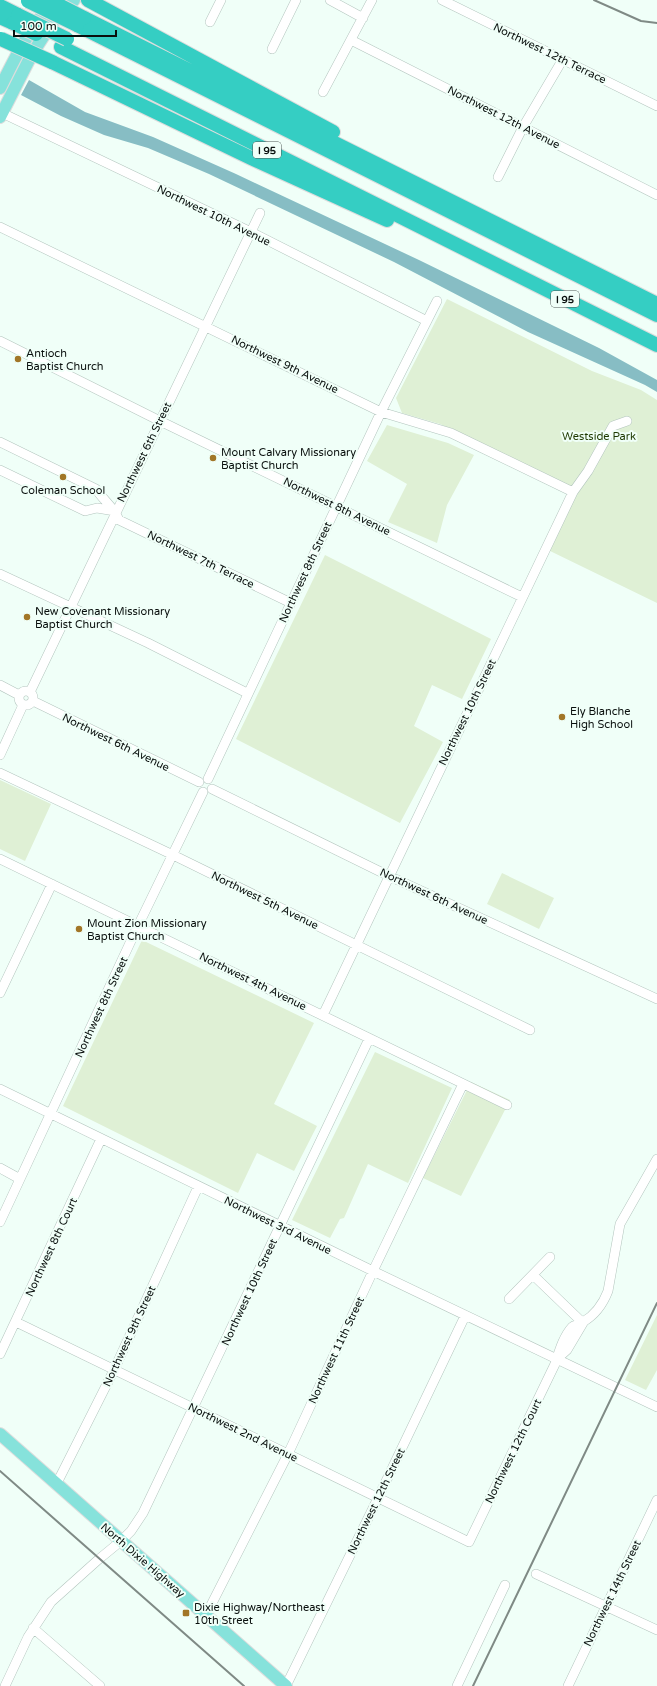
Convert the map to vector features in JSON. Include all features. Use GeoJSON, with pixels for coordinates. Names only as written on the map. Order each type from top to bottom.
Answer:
{"type":"FeatureCollection","features":[{"type":"Feature","properties":{"kind":"highway"},"geometry":{"type":"LineString","coordinates":[[49,0],[81,22],[657,315]]}},
{"type":"Feature","properties":{"kind":"highway"},"geometry":{"type":"LineString","coordinates":[[80,0],[93,4],[145,31],[326,128],[413,182]]}},
{"type":"Feature","properties":{"kind":"highway"},"geometry":{"type":"LineString","coordinates":[[27,1],[81,22],[413,182],[657,304]]}},
{"type":"Feature","properties":{"kind":"highway"},"geometry":{"type":"LineString","coordinates":[[0,6],[15,19]]}},
{"type":"Feature","properties":{"kind":"highway","name":"I 95"},"geometry":{"type":"LineString","coordinates":[[0,17],[15,19],[58,52],[474,253],[657,345]]}},
{"type":"Feature","properties":{"kind":"highway"},"geometry":{"type":"LineString","coordinates":[[1,36],[58,52],[657,334]]}},
{"type":"Feature","properties":{"kind":"highway"},"geometry":{"type":"LineString","coordinates":[[58,52],[107,88],[251,158],[419,235],[474,253]]}},
{"type":"Feature","properties":{"kind":"main road"},"geometry":{"type":"LineString","coordinates":[[0,88],[20,49],[40,16],[56,0]]}},
{"type":"Feature","properties":{"kind":"main road"},"geometry":{"type":"LineString","coordinates":[[1,114],[32,54],[52,22],[74,0]]}},
{"type":"Feature","properties":{"kind":"main road","name":"North Dixie Highway"},"geometry":{"type":"LineString","coordinates":[[0,1434],[286,1686]]}},
{"type":"Feature","properties":{"kind":"street"},"geometry":{"type":"LineString","coordinates":[[210,22],[221,0]]}},
{"type":"Feature","properties":{"kind":"street"},"geometry":{"type":"LineString","coordinates":[[272,49],[296,0]]}},
{"type":"Feature","properties":{"kind":"street"},"geometry":{"type":"LineString","coordinates":[[330,0],[363,18]]}},
{"type":"Feature","properties":{"kind":"street"},"geometry":{"type":"LineString","coordinates":[[323,92],[372,0]]}},
{"type":"Feature","properties":{"kind":"street","name":"Northwest 12th Terrace"},"geometry":{"type":"LineString","coordinates":[[442,0],[657,106]]}},
{"type":"Feature","properties":{"kind":"street","name":"Northwest 12th Avenue"},"geometry":{"type":"LineString","coordinates":[[351,40],[657,195]]}},
{"type":"Feature","properties":{"kind":"street"},"geometry":{"type":"LineString","coordinates":[[498,177],[523,127],[563,59]]}},
{"type":"Feature","properties":{"kind":"street","name":"Northwest 10th Avenue"},"geometry":{"type":"LineString","coordinates":[[1,114],[251,232],[427,321]]}},
{"type":"Feature","properties":{"kind":"street","name":"Northwest 6th Street"},"geometry":{"type":"LineString","coordinates":[[30,692],[115,511],[260,213]]}},
{"type":"Feature","properties":{"kind":"street","name":"Northwest 9th Avenue"},"geometry":{"type":"LineString","coordinates":[[0,227],[205,325],[381,412],[451,433],[573,492]]}},
{"type":"Feature","properties":{"kind":"street","name":"Northwest 8th Street"},"geometry":{"type":"LineString","coordinates":[[204,781],[291,603],[381,412],[437,301]]}},
{"type":"Feature","properties":{"kind":"street","name":"Northwest 8th Avenue"},"geometry":{"type":"LineString","coordinates":[[0,341],[160,421],[522,597]]}},
{"type":"Feature","properties":{"kind":"street","name":"Northwest 10th Street"},"geometry":{"type":"LineString","coordinates":[[323,1015],[573,492],[588,472],[613,426],[627,421]]}},
{"type":"Feature","properties":{"kind":"street","name":"Northwest 7th Terrace"},"geometry":{"type":"LineString","coordinates":[[0,442],[96,489],[101,497],[115,511],[119,520],[291,603]]}},
{"type":"Feature","properties":{"kind":"street"},"geometry":{"type":"LineString","coordinates":[[0,470],[85,511],[96,508],[115,511]]}},
{"type":"Feature","properties":{"kind":"street"},"geometry":{"type":"LineString","coordinates":[[0,574],[70,606],[247,693]]}},
{"type":"Feature","properties":{"kind":"street"},"geometry":{"type":"LineString","coordinates":[[0,685],[20,695]]}},
{"type":"Feature","properties":{"kind":"street"},"geometry":{"type":"LineString","coordinates":[[25,691],[30,692],[33,697],[33,701],[30,705],[24,705],[19,700],[20,695],[25,691]]}},
{"type":"Feature","properties":{"kind":"street","name":"Northwest 6th Avenue"},"geometry":{"type":"LineString","coordinates":[[33,701],[204,781]]}},
{"type":"Feature","properties":{"kind":"street"},"geometry":{"type":"LineString","coordinates":[[0,755],[24,705]]}},
{"type":"Feature","properties":{"kind":"street","name":"Northwest 5th Avenue"},"geometry":{"type":"LineString","coordinates":[[0,773],[173,855],[530,1030]]}},
{"type":"Feature","properties":{"kind":"street"},"geometry":{"type":"LineString","coordinates":[[204,781],[213,784],[212,789],[209,792],[203,792],[198,787],[204,781]]}},
{"type":"Feature","properties":{"kind":"street","name":"Northwest 6th Avenue"},"geometry":{"type":"LineString","coordinates":[[212,789],[389,876],[657,999]]}},
{"type":"Feature","properties":{"kind":"street","name":"Northwest 8th Street"},"geometry":{"type":"LineString","coordinates":[[0,1222],[203,792]]}},
{"type":"Feature","properties":{"kind":"street","name":"Northwest 4th Avenue"},"geometry":{"type":"LineString","coordinates":[[1,862],[139,925],[507,1105]]}},
{"type":"Feature","properties":{"kind":"street"},"geometry":{"type":"LineString","coordinates":[[0,993],[52,884]]}},
{"type":"Feature","properties":{"kind":"street","name":"Northwest 10th Street"},"geometry":{"type":"LineString","coordinates":[[5,1686],[33,1628],[51,1602],[121,1541],[131,1531],[143,1513],[370,1039]]}},
{"type":"Feature","properties":{"kind":"street","name":"Northwest 11th Street"},"geometry":{"type":"LineString","coordinates":[[206,1615],[288,1454],[373,1271],[463,1084]]}},
{"type":"Feature","properties":{"kind":"street","name":"Northwest 3rd Avenue"},"geometry":{"type":"LineString","coordinates":[[0,1089],[198,1187],[657,1407]]}},
{"type":"Feature","properties":{"kind":"street","name":"Northwest 8th Court"},"geometry":{"type":"LineString","coordinates":[[0,1354],[101,1139]]}},
{"type":"Feature","properties":{"kind":"street"},"geometry":{"type":"LineString","coordinates":[[557,1359],[567,1334],[573,1326],[583,1323],[599,1309],[604,1302],[608,1291],[620,1224],[657,1159]]}},
{"type":"Feature","properties":{"kind":"street"},"geometry":{"type":"LineString","coordinates":[[0,1168],[20,1179]]}},
{"type":"Feature","properties":{"kind":"street","name":"Northwest 9th Street"},"geometry":{"type":"LineString","coordinates":[[57,1483],[114,1370],[198,1187]]}},
{"type":"Feature","properties":{"kind":"street"},"geometry":{"type":"LineString","coordinates":[[509,1299],[550,1257]]}},
{"type":"Feature","properties":{"kind":"street"},"geometry":{"type":"LineString","coordinates":[[533,1275],[583,1323]]}},
{"type":"Feature","properties":{"kind":"street","name":"Northwest 12th Street"},"geometry":{"type":"LineString","coordinates":[[286,1686],[465,1316]]}},
{"type":"Feature","properties":{"kind":"street","name":"Northwest 2nd Avenue"},"geometry":{"type":"LineString","coordinates":[[16,1322],[469,1542]]}},
{"type":"Feature","properties":{"kind":"street","name":"Northwest 12th Court"},"geometry":{"type":"LineString","coordinates":[[469,1542],[557,1359]]}},
{"type":"Feature","properties":{"kind":"street","name":"Northwest 14th Street"},"geometry":{"type":"LineString","coordinates":[[568,1686],[657,1500]]}},
{"type":"Feature","properties":{"kind":"street"},"geometry":{"type":"LineString","coordinates":[[536,1574],[657,1630]]}},
{"type":"Feature","properties":{"kind":"street"},"geometry":{"type":"LineString","coordinates":[[457,1686],[505,1585]]}},
{"type":"Feature","properties":{"kind":"street"},"geometry":{"type":"LineString","coordinates":[[33,1628],[100,1686]]}},
{"type":"Feature","properties":{"kind":"green space","name":"Westside Park"},"geometry":{"type":"Polygon","coordinates":[[[447,299],[592,371],[641,390],[657,400],[657,603],[548,550],[576,490],[440,424],[402,413],[396,398],[447,299]]]}},
{"type":"Feature","properties":{"kind":"green space"},"geometry":{"type":"Polygon","coordinates":[[[387,425],[448,443],[474,455],[447,505],[437,543],[388,522],[407,484],[367,461],[387,425]]]}},
{"type":"Feature","properties":{"kind":"green space"},"geometry":{"type":"Polygon","coordinates":[[[325,555],[491,639],[462,699],[432,685],[414,726],[443,742],[400,823],[236,739],[325,555]]]}},
{"type":"Feature","properties":{"kind":"green space"},"geometry":{"type":"Polygon","coordinates":[[[0,780],[51,804],[25,861],[0,849],[0,780]]]}},
{"type":"Feature","properties":{"kind":"green space"},"geometry":{"type":"Polygon","coordinates":[[[502,873],[554,898],[539,929],[487,904],[502,873]]]}},
{"type":"Feature","properties":{"kind":"green space"},"geometry":{"type":"Polygon","coordinates":[[[142,940],[314,1023],[274,1104],[317,1126],[294,1171],[257,1153],[238,1193],[63,1106],[142,940]]]}},
{"type":"Feature","properties":{"kind":"green space"},"geometry":{"type":"Polygon","coordinates":[[[375,1052],[452,1088],[408,1183],[368,1164],[344,1218],[340,1219],[330,1238],[292,1220],[375,1052]]]}},
{"type":"Feature","properties":{"kind":"green space"},"geometry":{"type":"Polygon","coordinates":[[[471,1082],[510,1100],[461,1196],[423,1178],[471,1082]]]}},
{"type":"Feature","properties":{"kind":"green space"},"geometry":{"type":"Polygon","coordinates":[[[657,1315],[657,1370],[646,1390],[625,1380],[657,1315]]]}},
{"type":"Feature","properties":{"kind":"water"},"geometry":{"type":"Polygon","coordinates":[[[29,80],[85,112],[153,137],[236,174],[419,260],[599,348],[657,380],[657,392],[645,385],[528,332],[394,262],[209,174],[148,148],[104,135],[61,116],[21,95],[29,80]]]}},
{"type":"Feature","properties":{"kind":"railway"},"geometry":{"type":"LineString","coordinates":[[594,0],[641,21],[657,23]]}},
{"type":"Feature","properties":{"kind":"railway"},"geometry":{"type":"LineString","coordinates":[[473,1686],[657,1303]]}},
{"type":"Feature","properties":{"kind":"railway"},"geometry":{"type":"LineString","coordinates":[[0,1471],[244,1686]]}},
{"type":"Feature","properties":{"kind":"place","name":"Antioch Baptist Church"},"geometry":{"type":"Point","coordinates":[18,359]}},
{"type":"Feature","properties":{"kind":"place","name":"Mount Calvary Missionary Baptist Church"},"geometry":{"type":"Point","coordinates":[213,458]}},
{"type":"Feature","properties":{"kind":"place","name":"Coleman School"},"geometry":{"type":"Point","coordinates":[63,477]}},
{"type":"Feature","properties":{"kind":"place","name":"New Covenant Missionary Baptist Church"},"geometry":{"type":"Point","coordinates":[27,617]}},
{"type":"Feature","properties":{"kind":"place","name":"Ely Blanche High School"},"geometry":{"type":"Point","coordinates":[562,717]}},
{"type":"Feature","properties":{"kind":"place","name":"Mount Zion Missionary Baptist Church"},"geometry":{"type":"Point","coordinates":[79,929]}},
{"type":"Feature","properties":{"kind":"place","name":"Dixie Highway/Northeast 10th Street"},"geometry":{"type":"Point","coordinates":[186,1613]}}]}
